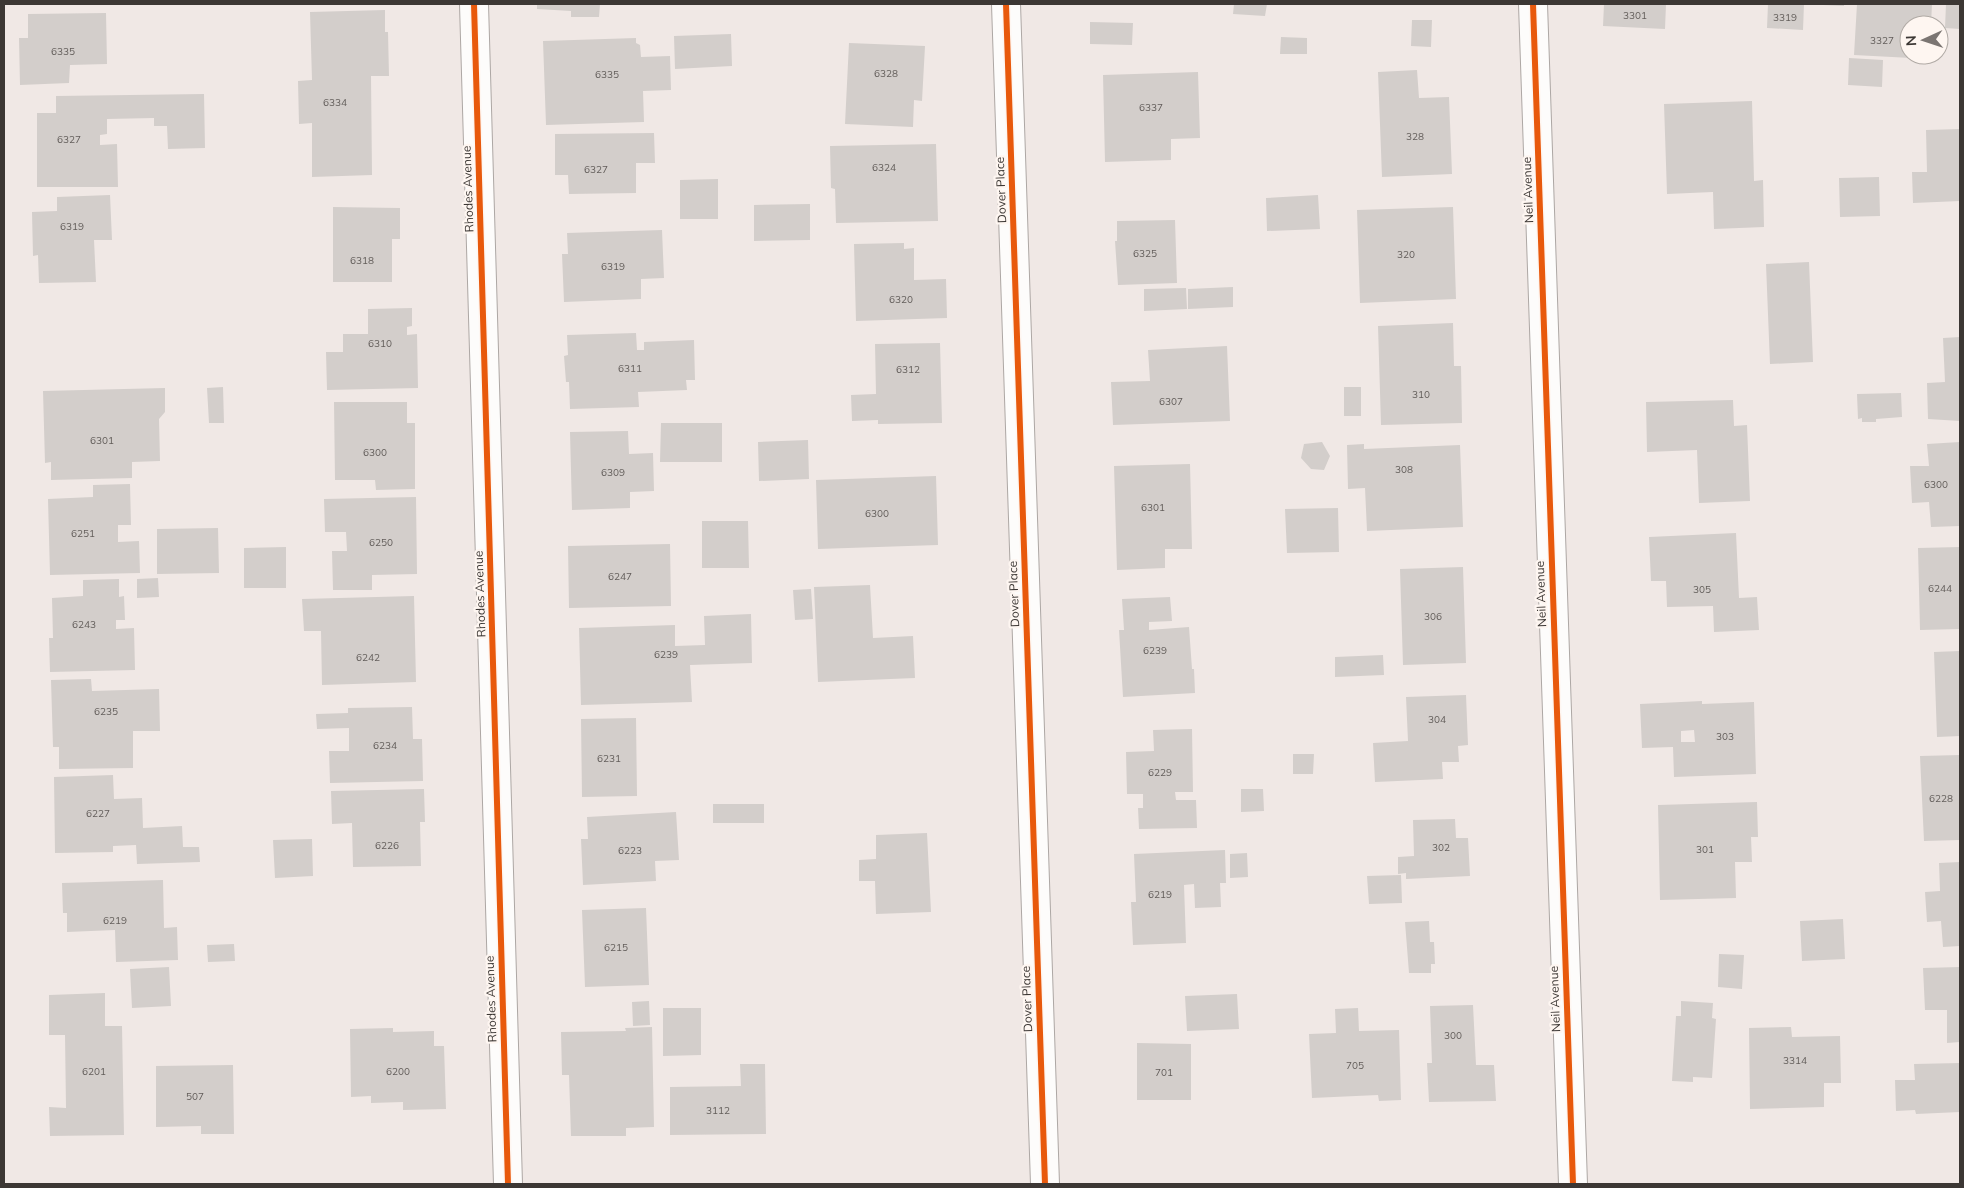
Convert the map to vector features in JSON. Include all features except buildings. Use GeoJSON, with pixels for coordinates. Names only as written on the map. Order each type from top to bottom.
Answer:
{"type":"FeatureCollection","features":[{"type":"Feature","properties":{"kind":"street","name":"Rhodes Avenue"},"geometry":{"type":"LineString","coordinates":[[474,4],[508,1184]]}},
{"type":"Feature","properties":{"kind":"street","name":"Dover Place"},"geometry":{"type":"LineString","coordinates":[[1006,4],[1045,1184]]}},
{"type":"Feature","properties":{"kind":"street","name":"Neil Avenue"},"geometry":{"type":"LineString","coordinates":[[1533,4],[1573,1184]]}},
{"type":"Feature","properties":{"kind":"cycle path"},"geometry":{"type":"LineString","coordinates":[[474,4],[508,1184]]}},
{"type":"Feature","properties":{"kind":"cycle path"},"geometry":{"type":"LineString","coordinates":[[1006,4],[1045,1184]]}},
{"type":"Feature","properties":{"kind":"cycle path"},"geometry":{"type":"LineString","coordinates":[[1533,4],[1573,1184]]}}]}
